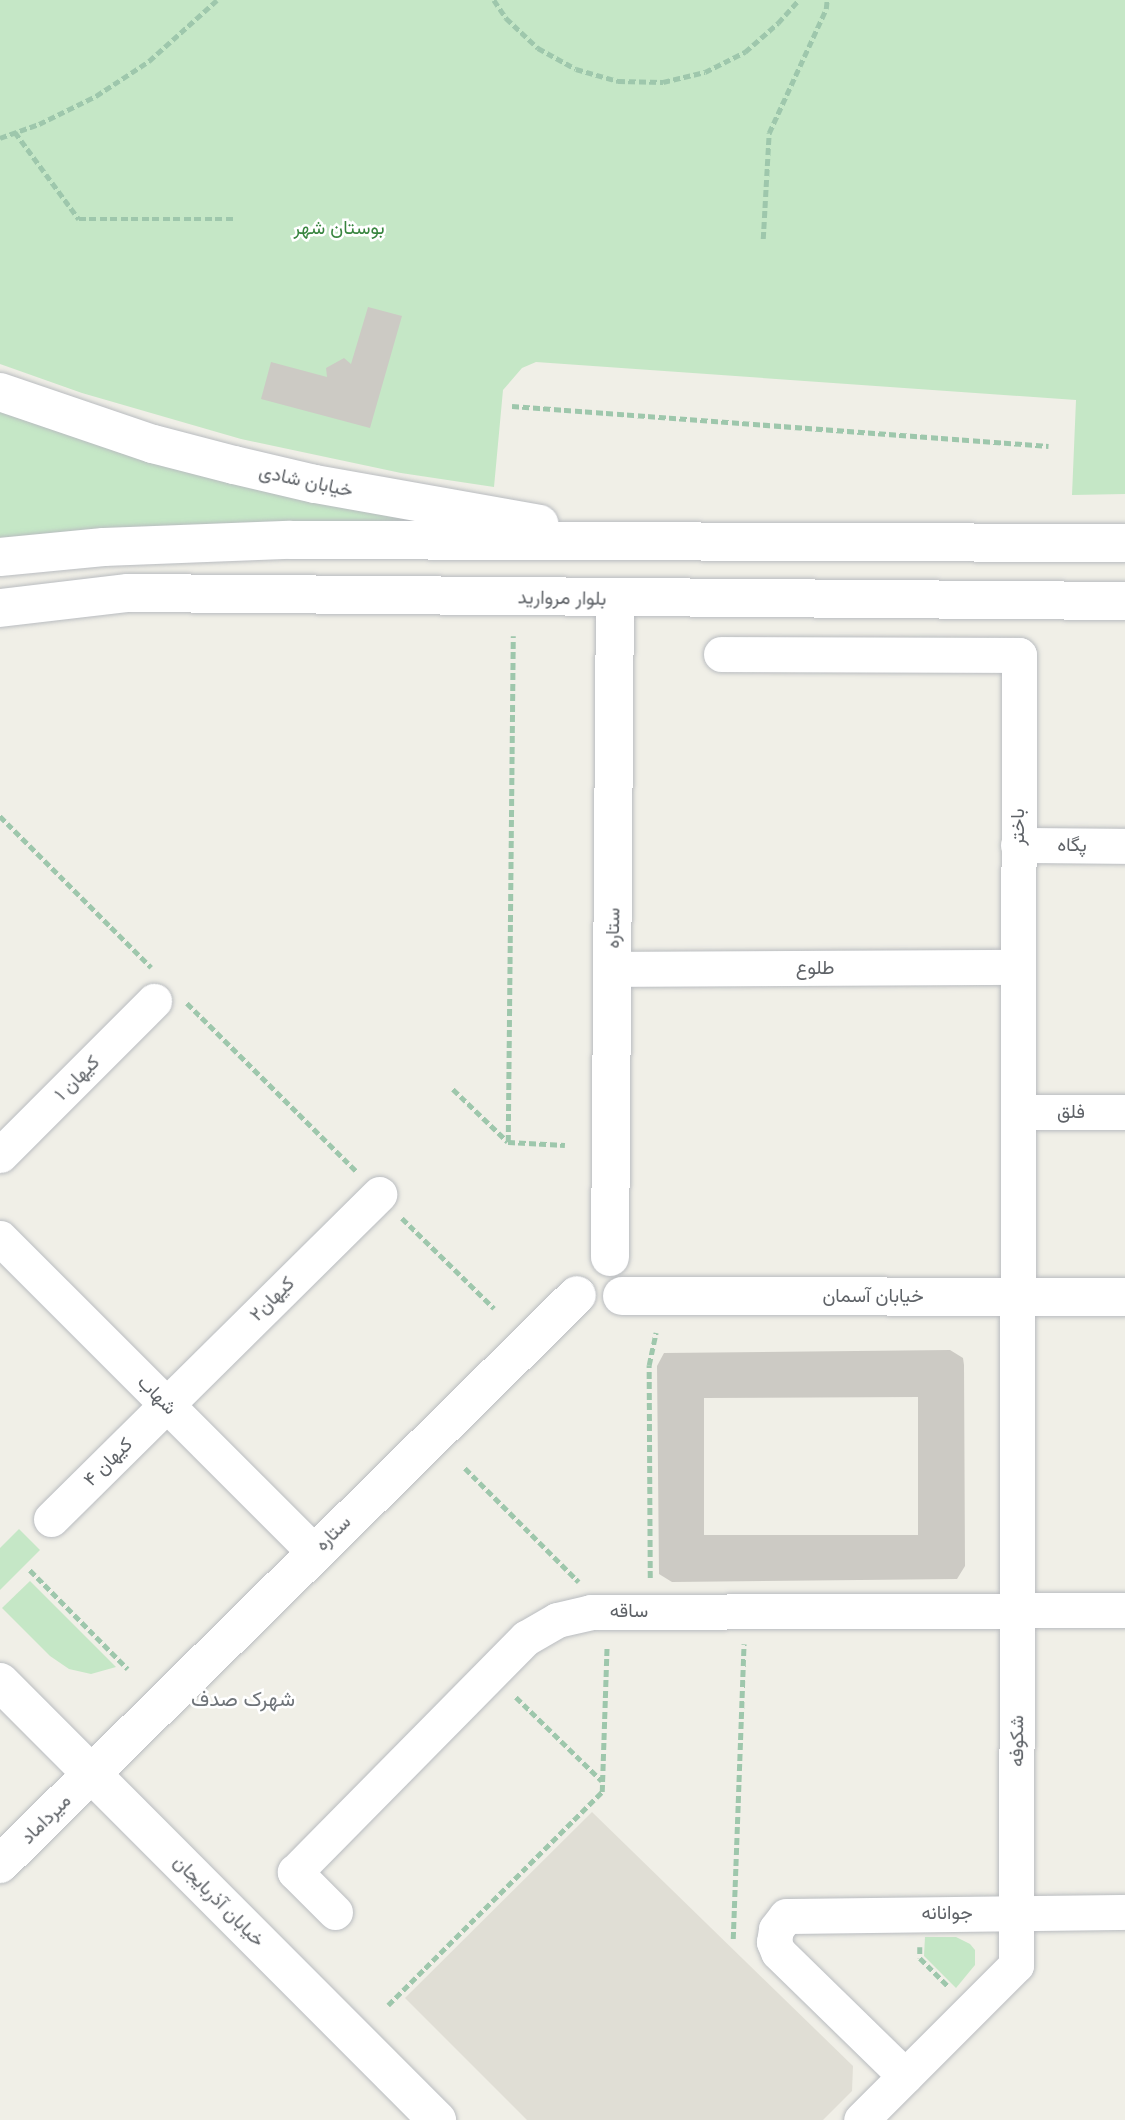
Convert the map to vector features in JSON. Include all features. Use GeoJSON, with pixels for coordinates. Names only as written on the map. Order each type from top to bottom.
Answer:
{"type":"FeatureCollection","features":[{"type":"Feature","properties":{"kind":"street","name":"خیابان شادی"},"geometry":{"type":"LineString","coordinates":[[0,392],[153,444],[234,465],[329,487],[620,539]]}},
{"type":"Feature","properties":{"kind":"street"},"geometry":{"type":"LineString","coordinates":[[0,557],[197,542],[620,539],[1125,543]]}},
{"type":"Feature","properties":{"kind":"street"},"geometry":{"type":"LineString","coordinates":[[1055,543],[1076,548],[1088,566],[1084,587],[1066,600]]}},
{"type":"Feature","properties":{"kind":"street","name":"بلوار مروارید"},"geometry":{"type":"LineString","coordinates":[[0,608],[128,593],[1125,601]]}},
{"type":"Feature","properties":{"kind":"street","name":"ستاره"},"geometry":{"type":"LineString","coordinates":[[610,1257],[615,598]]}},
{"type":"Feature","properties":{"kind":"street","name":"باختر"},"geometry":{"type":"LineString","coordinates":[[721,654],[1018,655],[1018,1297]]}},
{"type":"Feature","properties":{"kind":"street","name":"پگاه"},"geometry":{"type":"LineString","coordinates":[[1018,845],[1125,846]]}},
{"type":"Feature","properties":{"kind":"street","name":"طلوع"},"geometry":{"type":"LineString","coordinates":[[612,970],[1018,967]]}},
{"type":"Feature","properties":{"kind":"street","name":"کیهان ۱"},"geometry":{"type":"LineString","coordinates":[[0,1155],[154,1001]]}},
{"type":"Feature","properties":{"kind":"street","name":"فلق"},"geometry":{"type":"LineString","coordinates":[[1018,1112],[1125,1112]]}},
{"type":"Feature","properties":{"kind":"street","name":"کیهان۲"},"geometry":{"type":"LineString","coordinates":[[166,1405],[379,1194]]}},
{"type":"Feature","properties":{"kind":"street","name":"شهاب"},"geometry":{"type":"LineString","coordinates":[[0,1238],[314,1552]]}},
{"type":"Feature","properties":{"kind":"street"},"geometry":{"type":"LineString","coordinates":[[591,1256],[610,1257],[623,1267],[626,1278],[622,1296],[608,1306],[597,1308],[586,1304],[577,1295],[573,1284],[575,1272],[581,1262],[591,1256]]}},
{"type":"Feature","properties":{"kind":"street","name":"ستاره"},"geometry":{"type":"LineString","coordinates":[[91,1774],[577,1295]]}},
{"type":"Feature","properties":{"kind":"street","name":"خیابان آسمان"},"geometry":{"type":"LineString","coordinates":[[622,1296],[1125,1297]]}},
{"type":"Feature","properties":{"kind":"street","name":"شکوفه"},"geometry":{"type":"LineString","coordinates":[[861,2120],[1016,1965],[1018,1297]]}},
{"type":"Feature","properties":{"kind":"street","name":"کیهان ۴"},"geometry":{"type":"LineString","coordinates":[[51,1519],[166,1405]]}},
{"type":"Feature","properties":{"kind":"street","name":"ساقه"},"geometry":{"type":"LineString","coordinates":[[335,1912],[295,1872],[526,1638],[557,1620],[591,1612],[1125,1610]]}},
{"type":"Feature","properties":{"kind":"street","name":"خیابان آذربایجان"},"geometry":{"type":"LineString","coordinates":[[0,1682],[437,2120]]}},
{"type":"Feature","properties":{"kind":"street","name":"میرداماد"},"geometry":{"type":"LineString","coordinates":[[0,1864],[91,1774]]}},
{"type":"Feature","properties":{"kind":"street","name":"جوانانه"},"geometry":{"type":"LineString","coordinates":[[905,2076],[778,1952],[774,1942],[776,1929],[786,1916],[1125,1912]]}},
{"type":"Feature","properties":{"kind":"path"},"geometry":{"type":"LineString","coordinates":[[0,138],[96,96],[149,61],[218,0]]}},
{"type":"Feature","properties":{"kind":"path"},"geometry":{"type":"LineString","coordinates":[[494,0],[506,18],[538,48],[576,69],[618,81],[663,82],[705,72],[745,52],[799,0]]}},
{"type":"Feature","properties":{"kind":"path"},"geometry":{"type":"LineString","coordinates":[[763,239],[769,133],[826,9],[827,0]]}},
{"type":"Feature","properties":{"kind":"path"},"geometry":{"type":"LineString","coordinates":[[15,132],[79,219],[234,219]]}},
{"type":"Feature","properties":{"kind":"path"},"geometry":{"type":"LineString","coordinates":[[512,406],[1049,446]]}},
{"type":"Feature","properties":{"kind":"path"},"geometry":{"type":"LineString","coordinates":[[508,1142],[513,636]]}},
{"type":"Feature","properties":{"kind":"path"},"geometry":{"type":"LineString","coordinates":[[453,1089],[508,1142],[565,1145]]}},
{"type":"Feature","properties":{"kind":"path"},"geometry":{"type":"LineString","coordinates":[[379,1194],[494,1308]]}},
{"type":"Feature","properties":{"kind":"path"},"geometry":{"type":"LineString","coordinates":[[650,1589],[649,1365],[656,1333]]}},
{"type":"Feature","properties":{"kind":"path"},"geometry":{"type":"LineString","coordinates":[[466,1468],[587,1590]]}},
{"type":"Feature","properties":{"kind":"path"},"geometry":{"type":"LineString","coordinates":[[30,1570],[128,1669]]}},
{"type":"Feature","properties":{"kind":"path"},"geometry":{"type":"LineString","coordinates":[[388,2005],[602,1792],[608,1633]]}},
{"type":"Feature","properties":{"kind":"path"},"geometry":{"type":"LineString","coordinates":[[733,1939],[744,1633]]}},
{"type":"Feature","properties":{"kind":"path"},"geometry":{"type":"LineString","coordinates":[[508,1689],[602,1781]]}},
{"type":"Feature","properties":{"kind":"path"},"geometry":{"type":"LineString","coordinates":[[920,1945],[920,1958],[956,1994]]}},
{"type":"Feature","properties":{"kind":"shaded area"},"geometry":{"type":"Polygon","coordinates":[[[592,1812],[853,2066],[852,2091],[823,2120],[527,2120],[405,1998],[592,1812]]]}},
{"type":"Feature","properties":{"kind":"green space","name":"بوستان شهر"},"geometry":{"type":"Polygon","coordinates":[[[0,0],[1125,0],[1125,494],[1072,495],[1076,400],[536,362],[522,368],[503,390],[494,487],[401,473],[241,439],[82,393],[0,364],[0,0]]]}},
{"type":"Feature","properties":{"kind":"green space"},"geometry":{"type":"Polygon","coordinates":[[[0,411],[477,529],[0,540],[0,411]]]}},
{"type":"Feature","properties":{"kind":"green space"},"geometry":{"type":"Polygon","coordinates":[[[19,1529],[40,1550],[0,1590],[0,1548],[19,1529]]]}},
{"type":"Feature","properties":{"kind":"green space"},"geometry":{"type":"Polygon","coordinates":[[[30,1581],[116,1667],[91,1674],[69,1669],[50,1656],[2,1608],[30,1581]]]}},
{"type":"Feature","properties":{"kind":"green space"},"geometry":{"type":"Polygon","coordinates":[[[925,1937],[956,1937],[970,1944],[975,1950],[975,1965],[956,1988],[924,1956],[925,1937]]]}},
{"type":"Feature","properties":{"kind":"building"},"geometry":{"type":"Polygon","coordinates":[[[368,307],[402,316],[370,428],[261,399],[271,362],[327,377],[326,368],[344,358],[351,364],[368,307]]]}},
{"type":"Feature","properties":{"kind":"building"},"geometry":{"type":"Polygon","coordinates":[[[950,1350],[963,1358],[965,1566],[957,1579],[672,1582],[659,1574],[657,1366],[664,1353],[950,1350]],[[918,1397],[704,1398],[704,1535],[918,1535],[918,1397]]]}},
{"type":"Feature","properties":{"kind":"district","name":"شهرک صدف"},"geometry":{"type":"Point","coordinates":[243,1699]}}]}
